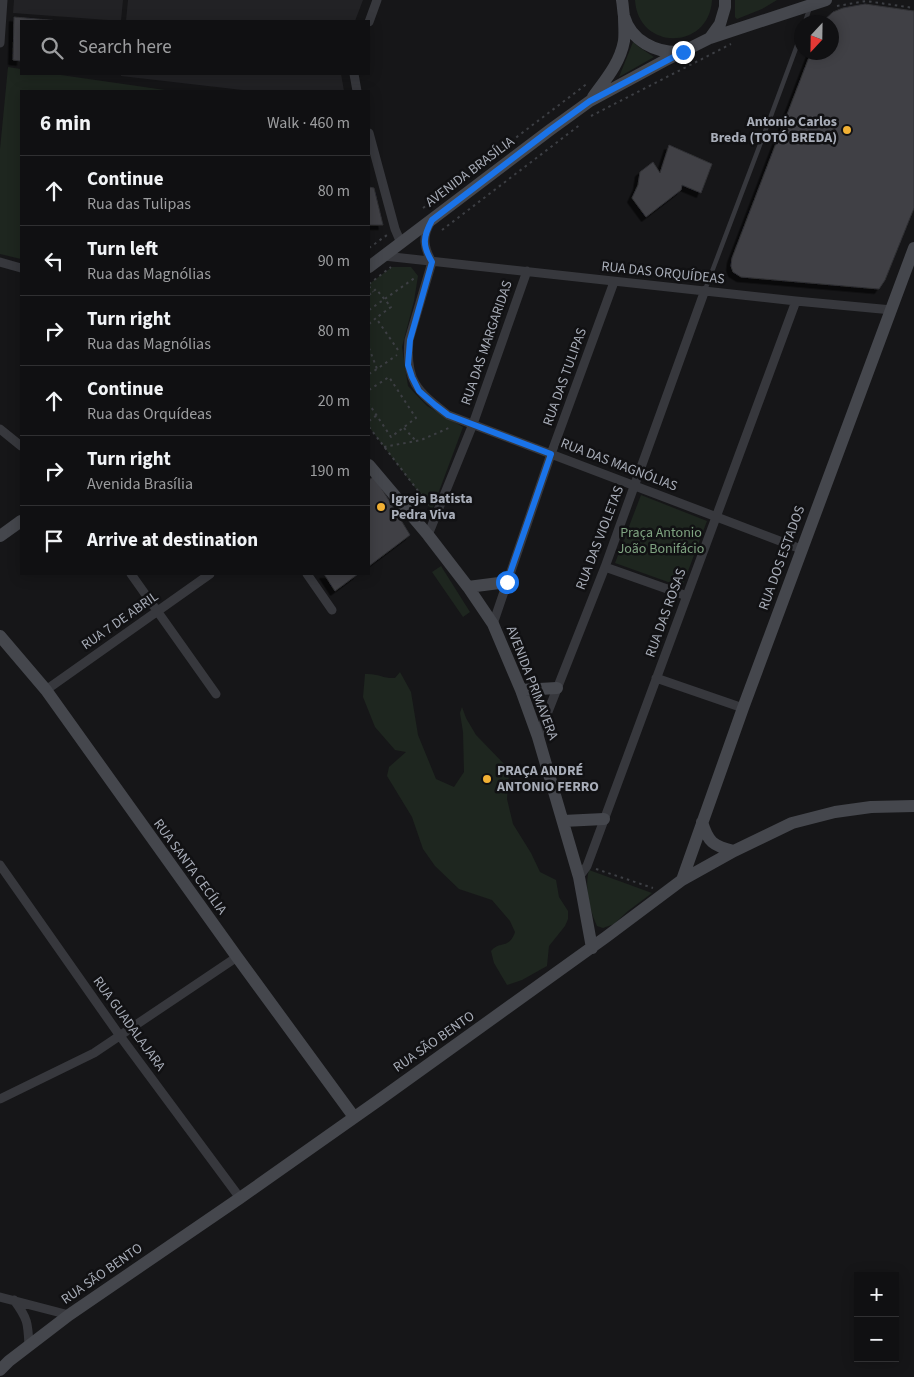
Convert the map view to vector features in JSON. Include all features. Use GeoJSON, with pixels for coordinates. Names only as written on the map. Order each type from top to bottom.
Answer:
{"type":"FeatureCollection","features":[{"type":"Feature","properties":{"kind":"main road","name":"AVENIDA BRASÍLIA"},"geometry":{"type":"LineString","coordinates":[[590,101],[618,60],[624,39],[622,0]]}},
{"type":"Feature","properties":{"kind":"main road"},"geometry":{"type":"LineString","coordinates":[[710,38],[720,24],[725,0]]}},
{"type":"Feature","properties":{"kind":"main road"},"geometry":{"type":"LineString","coordinates":[[710,38],[809,2],[826,0]]}},
{"type":"Feature","properties":{"kind":"main road"},"geometry":{"type":"LineString","coordinates":[[624,17],[629,28],[637,38],[647,45],[670,53],[683,52]]}},
{"type":"Feature","properties":{"kind":"main road","name":"AVENIDA BRASÍLIA"},"geometry":{"type":"LineString","coordinates":[[370,266],[590,101],[710,38]]}},
{"type":"Feature","properties":{"kind":"main road","name":"RUA DOS ESTADOS"},"geometry":{"type":"LineString","coordinates":[[682,880],[801,549],[914,248]]}},
{"type":"Feature","properties":{"kind":"main road","name":"AVENIDA PRIMAVERA"},"geometry":{"type":"LineString","coordinates":[[370,466],[428,535],[468,587],[493,624],[521,690],[538,737],[579,877],[592,948]]}},
{"type":"Feature","properties":{"kind":"main road"},"geometry":{"type":"LineString","coordinates":[[0,536],[20,522]]}},
{"type":"Feature","properties":{"kind":"main road"},"geometry":{"type":"LineString","coordinates":[[468,587],[507,582]]}},
{"type":"Feature","properties":{"kind":"main road","name":"RUA SANTA CECÍLIA"},"geometry":{"type":"LineString","coordinates":[[0,636],[46,690],[354,1117]]}},
{"type":"Feature","properties":{"kind":"main road"},"geometry":{"type":"LineString","coordinates":[[521,690],[557,688]]}},
{"type":"Feature","properties":{"kind":"main road","name":"RUA SÃO BENTO"},"geometry":{"type":"LineString","coordinates":[[0,1370],[69,1315],[240,1198],[592,948],[682,880],[734,851],[792,823],[835,812],[871,807],[914,806]]}},
{"type":"Feature","properties":{"kind":"main road"},"geometry":{"type":"LineString","coordinates":[[563,821],[604,819]]}},
{"type":"Feature","properties":{"kind":"main road"},"geometry":{"type":"LineString","coordinates":[[702,822],[707,837],[712,843],[734,851]]}},
{"type":"Feature","properties":{"kind":"street"},"geometry":{"type":"LineString","coordinates":[[0,43],[3,0]]}},
{"type":"Feature","properties":{"kind":"street"},"geometry":{"type":"LineString","coordinates":[[370,20],[377,0]]}},
{"type":"Feature","properties":{"kind":"street"},"geometry":{"type":"LineString","coordinates":[[354,75],[357,90]]}},
{"type":"Feature","properties":{"kind":"street"},"geometry":{"type":"LineString","coordinates":[[370,136],[395,229],[401,243]]}},
{"type":"Feature","properties":{"kind":"street"},"geometry":{"type":"LineString","coordinates":[[432,220],[425,232],[425,242],[426,252],[432,262]]}},
{"type":"Feature","properties":{"kind":"street","name":"RUA DAS ORQUÍDEAS"},"geometry":{"type":"LineString","coordinates":[[384,256],[614,282],[892,310]]}},
{"type":"Feature","properties":{"kind":"street"},"geometry":{"type":"LineString","coordinates":[[0,262],[20,268]]}},
{"type":"Feature","properties":{"kind":"street","name":"RUA DAS MAGNÓLIAS"},"geometry":{"type":"LineString","coordinates":[[432,262],[410,340],[408,365],[419,391],[448,415],[801,549]]}},
{"type":"Feature","properties":{"kind":"street","name":"RUA DAS MARGARIDAS"},"geometry":{"type":"LineString","coordinates":[[428,535],[473,424],[527,271]]}},
{"type":"Feature","properties":{"kind":"street","name":"RUA DAS TULIPAS"},"geometry":{"type":"LineString","coordinates":[[493,624],[551,454],[614,282]]}},
{"type":"Feature","properties":{"kind":"street","name":"RUA DAS VIOLETAS"},"geometry":{"type":"LineString","coordinates":[[538,737],[605,567],[705,290]]}},
{"type":"Feature","properties":{"kind":"street","name":"RUA DAS ROSAS"},"geometry":{"type":"LineString","coordinates":[[579,877],[586,866],[604,819],[796,301]]}},
{"type":"Feature","properties":{"kind":"street"},"geometry":{"type":"LineString","coordinates":[[0,428],[20,445]]}},
{"type":"Feature","properties":{"kind":"street"},"geometry":{"type":"LineString","coordinates":[[605,567],[687,596]]}},
{"type":"Feature","properties":{"kind":"street"},"geometry":{"type":"LineString","coordinates":[[132,575],[216,694]]}},
{"type":"Feature","properties":{"kind":"street","name":"RUA 7 DE ABRIL"},"geometry":{"type":"LineString","coordinates":[[46,690],[209,575]]}},
{"type":"Feature","properties":{"kind":"street"},"geometry":{"type":"LineString","coordinates":[[308,575],[332,610]]}},
{"type":"Feature","properties":{"kind":"street"},"geometry":{"type":"LineString","coordinates":[[656,678],[743,708]]}},
{"type":"Feature","properties":{"kind":"street","name":"RUA GUADALAJARA"},"geometry":{"type":"LineString","coordinates":[[0,865],[120,1036],[240,1198]]}},
{"type":"Feature","properties":{"kind":"street"},"geometry":{"type":"LineString","coordinates":[[0,1099],[94,1053],[237,957]]}},
{"type":"Feature","properties":{"kind":"street"},"geometry":{"type":"LineString","coordinates":[[0,1297],[69,1315]]}},
{"type":"Feature","properties":{"kind":"street"},"geometry":{"type":"LineString","coordinates":[[13,1300],[24,1314],[28,1325],[29,1346]]}},
{"type":"Feature","properties":{"kind":"lane"},"geometry":{"type":"LineString","coordinates":[[806,15],[809,2]]}},
{"type":"Feature","properties":{"kind":"lane"},"geometry":{"type":"LineString","coordinates":[[705,290],[794,54]]}},
{"type":"Feature","properties":{"kind":"path"},"geometry":{"type":"LineString","coordinates":[[837,6],[866,1],[914,8]]}},
{"type":"Feature","properties":{"kind":"path"},"geometry":{"type":"LineString","coordinates":[[590,117],[738,41]]}},
{"type":"Feature","properties":{"kind":"path"},"geometry":{"type":"LineString","coordinates":[[423,208],[594,78]]}},
{"type":"Feature","properties":{"kind":"path"},"geometry":{"type":"LineString","coordinates":[[442,230],[582,123]]}},
{"type":"Feature","properties":{"kind":"path"},"geometry":{"type":"LineString","coordinates":[[370,247],[395,229]]}},
{"type":"Feature","properties":{"kind":"path"},"geometry":{"type":"LineString","coordinates":[[370,309],[418,276]]}},
{"type":"Feature","properties":{"kind":"path"},"geometry":{"type":"LineString","coordinates":[[370,288],[373,292]]}},
{"type":"Feature","properties":{"kind":"path"},"geometry":{"type":"LineString","coordinates":[[370,294],[376,290],[391,307],[370,323]]}},
{"type":"Feature","properties":{"kind":"path"},"geometry":{"type":"LineString","coordinates":[[370,373],[400,353],[376,318]]}},
{"type":"Feature","properties":{"kind":"path"},"geometry":{"type":"LineString","coordinates":[[370,351],[377,369]]}},
{"type":"Feature","properties":{"kind":"path"},"geometry":{"type":"LineString","coordinates":[[370,389],[389,377],[416,418],[392,437],[370,406]]}},
{"type":"Feature","properties":{"kind":"path"},"geometry":{"type":"LineString","coordinates":[[370,420],[376,415]]}},
{"type":"Feature","properties":{"kind":"path"},"geometry":{"type":"LineString","coordinates":[[384,447],[416,441],[458,424]]}},
{"type":"Feature","properties":{"kind":"path"},"geometry":{"type":"LineString","coordinates":[[370,428],[432,510]]}},
{"type":"Feature","properties":{"kind":"path"},"geometry":{"type":"LineString","coordinates":[[403,428],[416,441]]}},
{"type":"Feature","properties":{"kind":"path"},"geometry":{"type":"LineString","coordinates":[[586,866],[666,892]]}},
{"type":"Feature","properties":{"kind":"shaded area"},"geometry":{"type":"Polygon","coordinates":[[[14,0],[123,0],[121,20],[13,13],[14,0]]]}},
{"type":"Feature","properties":{"kind":"shaded area"},"geometry":{"type":"Polygon","coordinates":[[[128,0],[363,0],[355,20],[126,20],[128,0]]]}},
{"type":"Feature","properties":{"kind":"shaded area"},"geometry":{"type":"Polygon","coordinates":[[[341,75],[344,90],[242,90],[121,76],[341,75]]]}},
{"type":"Feature","properties":{"kind":"green space"},"geometry":{"type":"Polygon","coordinates":[[[635,0],[712,0],[708,17],[699,29],[687,36],[674,38],[660,36],[648,29],[639,17],[635,0]]]}},
{"type":"Feature","properties":{"kind":"green space"},"geometry":{"type":"Polygon","coordinates":[[[735,0],[777,0],[762,9],[737,19],[735,17],[735,0]]]}},
{"type":"Feature","properties":{"kind":"green space"},"geometry":{"type":"Polygon","coordinates":[[[633,42],[654,57],[619,77],[633,42]]]}},
{"type":"Feature","properties":{"kind":"green space"},"geometry":{"type":"Polygon","coordinates":[[[8,67],[20,69],[20,75],[61,75],[165,90],[20,90],[20,259],[0,254],[0,149],[8,67]]]}},
{"type":"Feature","properties":{"kind":"green space"},"geometry":{"type":"Polygon","coordinates":[[[392,267],[411,267],[418,276],[414,301],[402,347],[408,386],[427,406],[463,427],[432,510],[370,428],[370,283],[392,267]]]}},
{"type":"Feature","properties":{"kind":"green space","name":"Praça Antonio João Bonifácio"},"geometry":{"type":"Polygon","coordinates":[[[641,495],[707,521],[682,587],[615,563],[641,495]]]}},
{"type":"Feature","properties":{"kind":"green space"},"geometry":{"type":"Polygon","coordinates":[[[441,566],[470,612],[463,617],[432,572],[441,566]]]}},
{"type":"Feature","properties":{"kind":"green space"},"geometry":{"type":"Polygon","coordinates":[[[400,672],[411,692],[418,735],[436,779],[454,787],[464,772],[463,732],[460,713],[462,707],[476,735],[507,767],[509,774],[507,799],[513,824],[540,872],[556,880],[559,897],[568,911],[568,919],[565,926],[549,946],[547,966],[522,980],[507,985],[494,963],[491,951],[513,938],[515,932],[510,921],[492,900],[459,889],[435,866],[423,849],[412,817],[387,776],[389,767],[406,752],[395,750],[375,727],[363,697],[365,674],[395,678],[400,672]]]}},
{"type":"Feature","properties":{"kind":"green space"},"geometry":{"type":"Polygon","coordinates":[[[589,870],[652,893],[614,924],[603,928],[597,926],[588,899],[587,884],[589,870]]]}},
{"type":"Feature","properties":{"kind":"building","name":"Antonio Carlos Breda (TOTÓ BREDA)"},"geometry":{"type":"Polygon","coordinates":[[[865,4],[914,11],[914,208],[885,280],[879,289],[741,277],[733,272],[731,266],[732,258],[808,60],[839,60],[839,15],[830,15],[843,8],[865,4]]]}},
{"type":"Feature","properties":{"kind":"building"},"geometry":{"type":"Polygon","coordinates":[[[14,17],[48,20],[20,20],[20,61],[13,60],[14,17]]]}},
{"type":"Feature","properties":{"kind":"building"},"geometry":{"type":"Polygon","coordinates":[[[669,145],[712,164],[701,193],[682,185],[681,190],[646,217],[632,198],[638,185],[640,172],[653,162],[660,173],[669,145]]]}},
{"type":"Feature","properties":{"kind":"building"},"geometry":{"type":"Polygon","coordinates":[[[370,187],[374,188],[383,225],[370,225],[370,187]]]}},
{"type":"Feature","properties":{"kind":"building","name":"Igreja Batista Pedra Viva"},"geometry":{"type":"Polygon","coordinates":[[[374,476],[410,535],[370,565],[370,479],[374,476]]]}},
{"type":"Feature","properties":{"kind":"building"},"geometry":{"type":"Polygon","coordinates":[[[325,575],[357,575],[335,591],[325,575]]]}},
{"type":"Feature","properties":{"kind":"place","name":"Antonio Carlos Breda (TOTÓ BREDA)"},"geometry":{"type":"Point","coordinates":[847,130]}},
{"type":"Feature","properties":{"kind":"place","name":"Igreja Batista Pedra Viva"},"geometry":{"type":"Point","coordinates":[381,507]}},
{"type":"Feature","properties":{"kind":"place","name":"PRAÇA ANDRÉ ANTONIO FERRO"},"geometry":{"type":"Point","coordinates":[487,779]}},
{"type":"Feature","properties":{"kind":"route"},"geometry":{"type":"LineString","coordinates":[[507,582],[551,454],[448,415],[419,391],[408,365],[408,353],[432,262],[426,252],[425,232],[432,220],[590,101],[683,52]]}}]}
